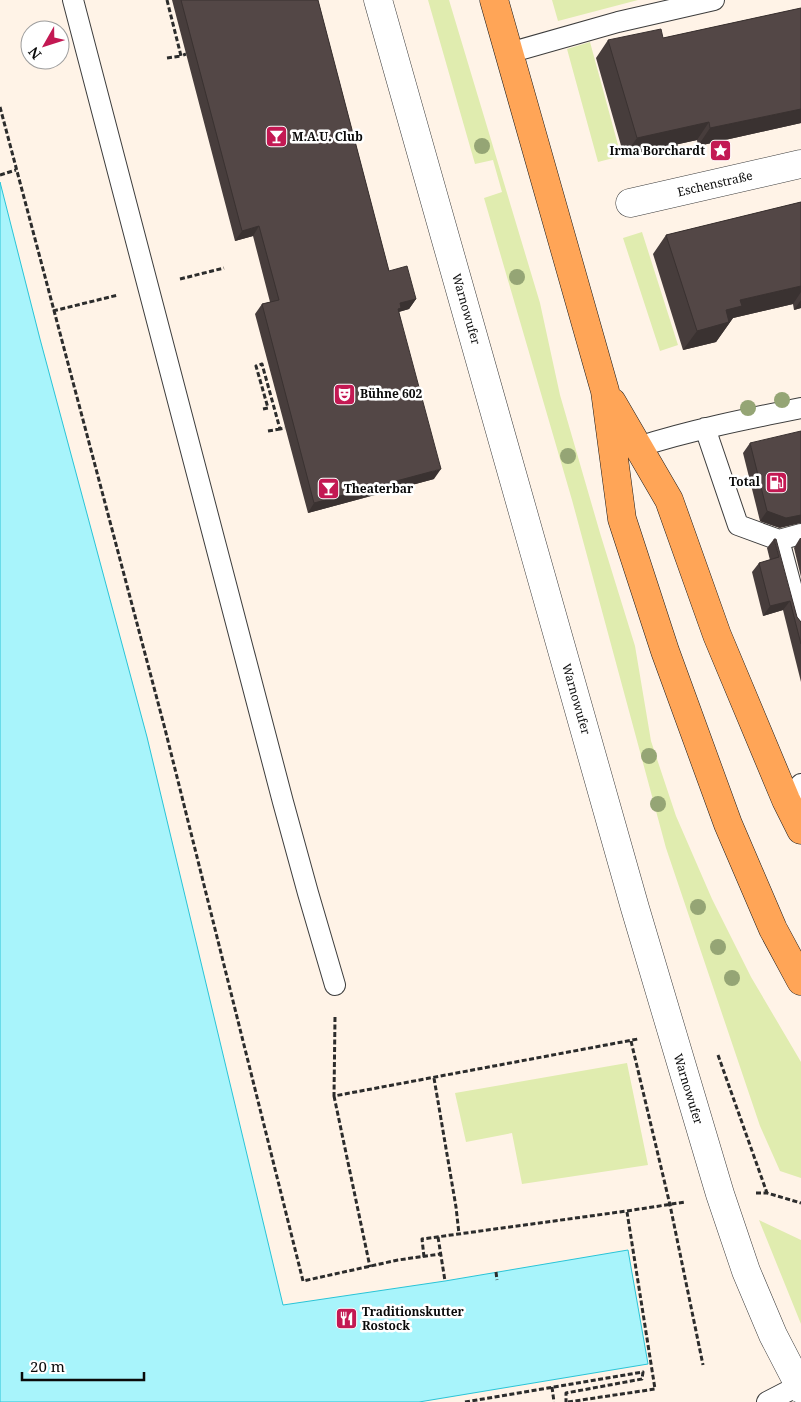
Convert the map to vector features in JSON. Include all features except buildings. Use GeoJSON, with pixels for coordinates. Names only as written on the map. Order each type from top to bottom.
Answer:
{"type":"FeatureCollection","features":[{"type":"Feature","properties":{"kind":"main road"},"geometry":{"type":"LineString","coordinates":[[494,0],[605,391],[622,518],[665,651],[728,824],[773,929],[801,981]]}},
{"type":"Feature","properties":{"kind":"main road"},"geometry":{"type":"LineString","coordinates":[[605,391],[669,500],[717,635],[793,792],[801,830]]}},
{"type":"Feature","properties":{"kind":"street","name":"Warnowufer"},"geometry":{"type":"LineString","coordinates":[[378,0],[671,1033],[720,1194],[746,1271],[773,1335],[800,1387]]}},
{"type":"Feature","properties":{"kind":"street","name":"Eschenstraße"},"geometry":{"type":"LineString","coordinates":[[630,202],[801,164]]}},
{"type":"Feature","properties":{"kind":"lane"},"geometry":{"type":"LineString","coordinates":[[73,0],[283,802],[335,985]]}},
{"type":"Feature","properties":{"kind":"lane"},"geometry":{"type":"LineString","coordinates":[[510,53],[618,22],[714,0]]}},
{"type":"Feature","properties":{"kind":"lane"},"geometry":{"type":"LineString","coordinates":[[638,447],[704,428],[801,408]]}},
{"type":"Feature","properties":{"kind":"lane"},"geometry":{"type":"LineString","coordinates":[[704,428],[738,525],[779,540],[801,535]]}},
{"type":"Feature","properties":{"kind":"lane"},"geometry":{"type":"LineString","coordinates":[[779,540],[801,623]]}},
{"type":"Feature","properties":{"kind":"lane"},"geometry":{"type":"LineString","coordinates":[[766,1402],[800,1387]]}},
{"type":"Feature","properties":{"kind":"path"},"geometry":{"type":"LineString","coordinates":[[167,0],[181,56]]}},
{"type":"Feature","properties":{"kind":"path"},"geometry":{"type":"LineString","coordinates":[[167,58],[186,54]]}},
{"type":"Feature","properties":{"kind":"path"},"geometry":{"type":"LineString","coordinates":[[0,107],[167,739],[303,1282],[398,1260],[440,1254]]}},
{"type":"Feature","properties":{"kind":"path"},"geometry":{"type":"LineString","coordinates":[[0,175],[16,170]]}},
{"type":"Feature","properties":{"kind":"path"},"geometry":{"type":"LineString","coordinates":[[263,409],[268,408],[256,366],[262,364],[280,429]]}},
{"type":"Feature","properties":{"kind":"path"},"geometry":{"type":"LineString","coordinates":[[268,431],[285,428]]}},
{"type":"Feature","properties":{"kind":"path"},"geometry":{"type":"LineString","coordinates":[[335,985],[334,1096],[370,1267]]}},
{"type":"Feature","properties":{"kind":"path"},"geometry":{"type":"LineString","coordinates":[[334,1096],[671,1033]]}},
{"type":"Feature","properties":{"kind":"path"},"geometry":{"type":"LineString","coordinates":[[631,1041],[670,1205],[703,1365]]}},
{"type":"Feature","properties":{"kind":"path"},"geometry":{"type":"LineString","coordinates":[[434,1078],[459,1234]]}},
{"type":"Feature","properties":{"kind":"path"},"geometry":{"type":"LineString","coordinates":[[767,1193],[801,1203]]}},
{"type":"Feature","properties":{"kind":"path"},"geometry":{"type":"LineString","coordinates":[[424,1257],[422,1239],[670,1205]]}},
{"type":"Feature","properties":{"kind":"path"},"geometry":{"type":"LineString","coordinates":[[465,1402],[643,1372],[642,1379],[566,1392],[567,1402],[655,1389],[627,1211]]}},
{"type":"Feature","properties":{"kind":"path"},"geometry":{"type":"LineString","coordinates":[[438,1237],[445,1281]]}},
{"type":"Feature","properties":{"kind":"path"},"geometry":{"type":"LineString","coordinates":[[496,1272],[497,1280]]}},
{"type":"Feature","properties":{"kind":"path"},"geometry":{"type":"LineString","coordinates":[[552,1387],[554,1402]]}},
{"type":"Feature","properties":{"kind":"green space"},"geometry":{"type":"Polygon","coordinates":[[[428,0],[449,0],[540,303],[560,395],[635,646],[651,741],[676,816],[712,899],[751,977],[801,1062],[801,1178],[780,1171],[760,1126],[666,848],[572,500],[484,198],[502,192],[493,160],[475,164],[428,0]]]}},
{"type":"Feature","properties":{"kind":"green space"},"geometry":{"type":"Polygon","coordinates":[[[552,0],[638,0],[558,21],[552,0]]]}},
{"type":"Feature","properties":{"kind":"green space"},"geometry":{"type":"Polygon","coordinates":[[[590,42],[621,156],[598,162],[567,49],[590,42]]]}},
{"type":"Feature","properties":{"kind":"green space"},"geometry":{"type":"Polygon","coordinates":[[[642,232],[678,345],[660,351],[623,238],[642,232]]]}},
{"type":"Feature","properties":{"kind":"green space"},"geometry":{"type":"Polygon","coordinates":[[[627,1063],[648,1165],[522,1184],[512,1133],[466,1142],[455,1093],[627,1063]]]}},
{"type":"Feature","properties":{"kind":"green space"},"geometry":{"type":"Polygon","coordinates":[[[759,1220],[801,1240],[801,1324],[759,1220]]]}},
{"type":"Feature","properties":{"kind":"water"},"geometry":{"type":"Polygon","coordinates":[[[0,182],[40,339],[147,737],[283,1305],[445,1281],[628,1250],[648,1364],[419,1402],[0,1402],[0,182]]]}},
{"type":"Feature","properties":{"kind":"place","name":"M.A.U. Club"},"geometry":{"type":"Point","coordinates":[276,137]}},
{"type":"Feature","properties":{"kind":"place","name":"Irma Borchardt"},"geometry":{"type":"Point","coordinates":[721,151]}},
{"type":"Feature","properties":{"kind":"place","name":"Bühne 602"},"geometry":{"type":"Point","coordinates":[344,394]}},
{"type":"Feature","properties":{"kind":"place","name":"Total"},"geometry":{"type":"Point","coordinates":[776,482]}},
{"type":"Feature","properties":{"kind":"place","name":"Theaterbar"},"geometry":{"type":"Point","coordinates":[328,489]}},
{"type":"Feature","properties":{"kind":"place","name":"Traditionskutter Rostock"},"geometry":{"type":"Point","coordinates":[346,1319]}}]}
